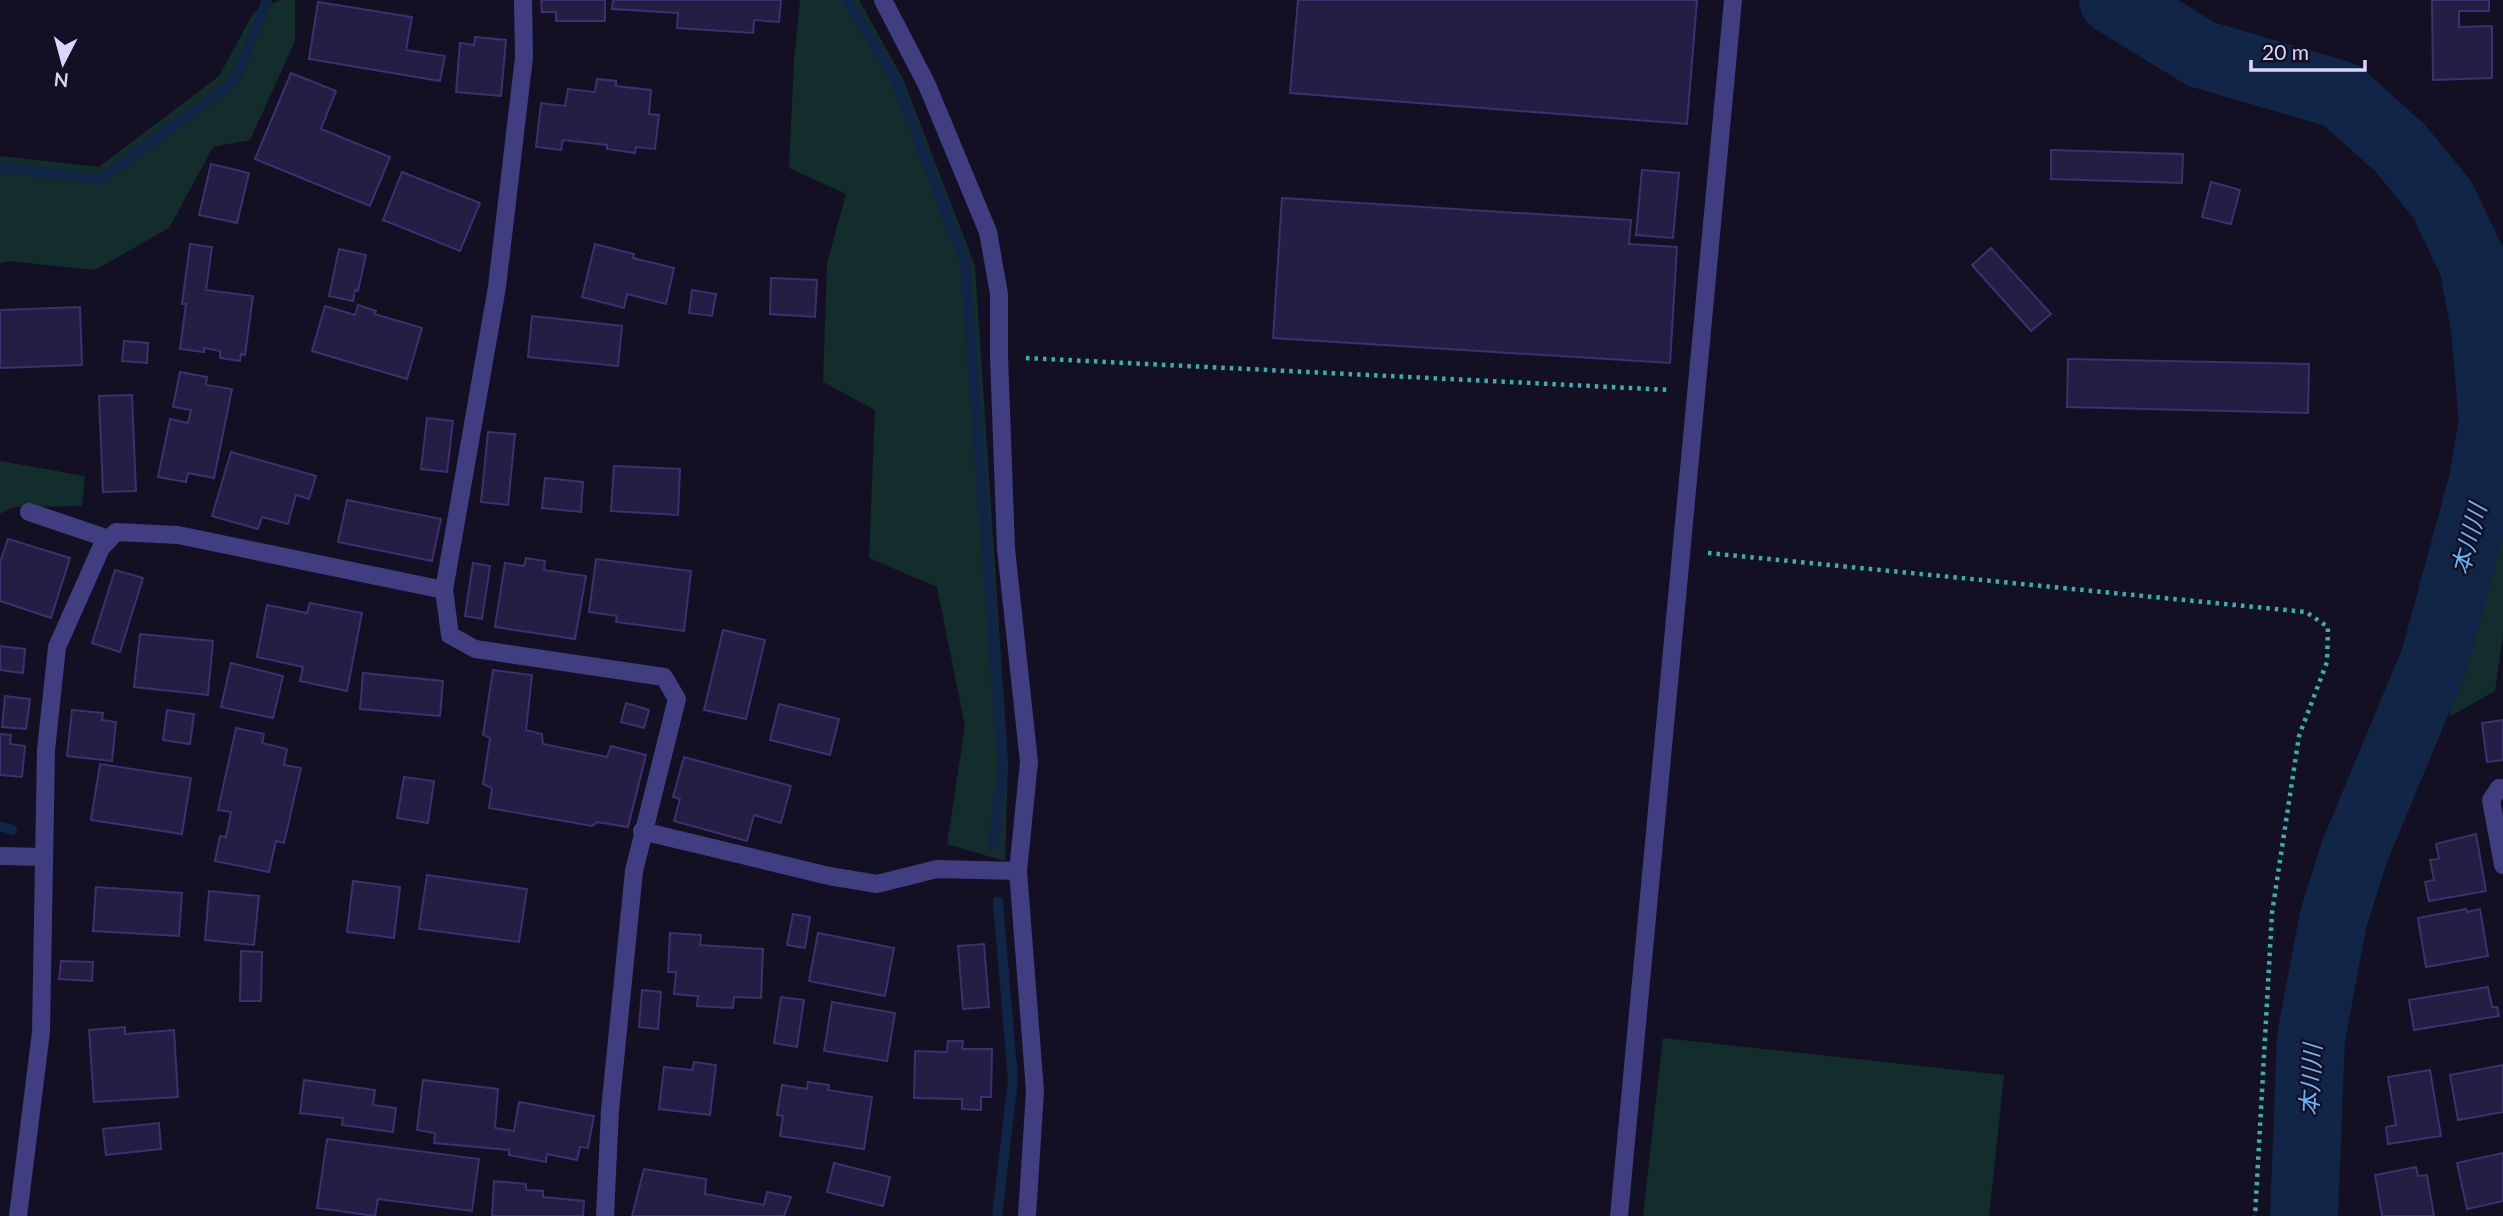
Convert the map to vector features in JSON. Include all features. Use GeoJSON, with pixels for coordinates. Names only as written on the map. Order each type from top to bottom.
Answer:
{"type":"FeatureCollection","features":[{"type":"Feature","properties":{"kind":"street"},"geometry":{"type":"LineString","coordinates":[[523,0],[524,57],[497,287],[444,590],[450,635],[475,649],[664,677],[677,699],[634,871],[611,1097],[605,1216]]}},
{"type":"Feature","properties":{"kind":"street"},"geometry":{"type":"LineString","coordinates":[[883,0],[927,85],[988,232],[999,294],[1006,548],[1029,762],[1018,871],[1035,1091],[1027,1216]]}},
{"type":"Feature","properties":{"kind":"street"},"geometry":{"type":"LineString","coordinates":[[1619,1216],[1733,0]]}},
{"type":"Feature","properties":{"kind":"street"},"geometry":{"type":"LineString","coordinates":[[29,512],[109,539]]}},
{"type":"Feature","properties":{"kind":"street"},"geometry":{"type":"LineString","coordinates":[[18,1216],[41,1032],[46,750],[57,647],[101,548],[116,532],[178,535],[444,590]]}},
{"type":"Feature","properties":{"kind":"street"},"geometry":{"type":"LineString","coordinates":[[2503,788],[2499,788],[2491,800],[2503,865]]}},
{"type":"Feature","properties":{"kind":"street"},"geometry":{"type":"LineString","coordinates":[[642,831],[829,876],[877,884],[937,869],[1018,871]]}},
{"type":"Feature","properties":{"kind":"street"},"geometry":{"type":"LineString","coordinates":[[0,856],[43,857]]}},
{"type":"Feature","properties":{"kind":"path"},"geometry":{"type":"LineString","coordinates":[[999,356],[1696,391]]}},
{"type":"Feature","properties":{"kind":"path"},"geometry":{"type":"LineString","coordinates":[[1682,550],[2306,612],[2328,627],[2327,662],[2299,736],[2272,913],[2255,1216]]}},
{"type":"Feature","properties":{"kind":"green space"},"geometry":{"type":"Polygon","coordinates":[[[280,0],[295,0],[295,41],[250,140],[213,147],[169,228],[95,270],[8,261],[0,264],[0,156],[99,167],[219,76],[254,12],[280,0]]]}},
{"type":"Feature","properties":{"kind":"green space"},"geometry":{"type":"Polygon","coordinates":[[[800,0],[859,0],[903,79],[975,266],[1008,763],[1005,861],[947,844],[965,726],[937,587],[869,558],[875,410],[823,382],[827,263],[846,194],[789,168],[800,0]]]}},
{"type":"Feature","properties":{"kind":"green space"},"geometry":{"type":"Polygon","coordinates":[[[0,461],[85,476],[82,506],[13,507],[0,514],[0,461]]]}},
{"type":"Feature","properties":{"kind":"green space"},"geometry":{"type":"Polygon","coordinates":[[[2503,482],[2503,633],[2495,691],[2449,717],[2503,482]]]}},
{"type":"Feature","properties":{"kind":"green space"},"geometry":{"type":"Polygon","coordinates":[[[1663,1038],[2004,1075],[1989,1216],[1643,1216],[1663,1038]]]}},
{"type":"Feature","properties":{"kind":"building"},"geometry":{"type":"Polygon","coordinates":[[[541,0],[605,0],[605,21],[556,21],[556,12],[542,12],[541,0]]]}},
{"type":"Feature","properties":{"kind":"building"},"geometry":{"type":"Polygon","coordinates":[[[613,0],[781,0],[779,22],[754,20],[753,33],[677,28],[678,13],[612,9],[613,0]]]}},
{"type":"Feature","properties":{"kind":"building"},"geometry":{"type":"Polygon","coordinates":[[[1298,0],[1697,0],[1687,124],[1290,93],[1298,0]]]}},
{"type":"Feature","properties":{"kind":"building"},"geometry":{"type":"Polygon","coordinates":[[[2432,0],[2489,0],[2489,11],[2459,11],[2459,27],[2492,26],[2492,78],[2433,80],[2432,0]]]}},
{"type":"Feature","properties":{"kind":"building"},"geometry":{"type":"Polygon","coordinates":[[[318,2],[412,17],[406,50],[445,56],[440,81],[309,59],[318,2]]]}},
{"type":"Feature","properties":{"kind":"building"},"geometry":{"type":"Polygon","coordinates":[[[475,37],[506,40],[501,96],[456,92],[460,43],[474,45],[475,37]]]}},
{"type":"Feature","properties":{"kind":"building"},"geometry":{"type":"Polygon","coordinates":[[[291,73],[336,91],[321,129],[390,157],[370,206],[255,159],[291,73]]]}},
{"type":"Feature","properties":{"kind":"building"},"geometry":{"type":"Polygon","coordinates":[[[597,79],[616,81],[616,86],[651,90],[649,114],[659,115],[655,149],[636,147],[635,153],[607,149],[607,145],[563,140],[561,150],[536,147],[541,103],[565,106],[568,89],[595,92],[597,79]]]}},
{"type":"Feature","properties":{"kind":"building"},"geometry":{"type":"Polygon","coordinates":[[[2051,150],[2183,154],[2182,183],[2051,179],[2051,150]]]}},
{"type":"Feature","properties":{"kind":"building"},"geometry":{"type":"Polygon","coordinates":[[[211,164],[249,173],[237,223],[199,215],[211,164]]]}},
{"type":"Feature","properties":{"kind":"building"},"geometry":{"type":"Polygon","coordinates":[[[1642,170],[1679,173],[1673,238],[1636,235],[1642,170]]]}},
{"type":"Feature","properties":{"kind":"building"},"geometry":{"type":"Polygon","coordinates":[[[402,172],[480,203],[460,251],[383,220],[402,172]]]}},
{"type":"Feature","properties":{"kind":"building"},"geometry":{"type":"Polygon","coordinates":[[[2211,182],[2240,190],[2231,224],[2202,217],[2211,182]]]}},
{"type":"Feature","properties":{"kind":"building"},"geometry":{"type":"Polygon","coordinates":[[[1282,198],[1631,220],[1629,244],[1677,247],[1670,363],[1273,338],[1282,198]]]}},
{"type":"Feature","properties":{"kind":"building"},"geometry":{"type":"Polygon","coordinates":[[[190,244],[212,247],[206,290],[253,296],[245,355],[241,354],[240,361],[220,358],[220,351],[204,348],[204,352],[180,349],[186,304],[182,304],[190,244]]]}},
{"type":"Feature","properties":{"kind":"building"},"geometry":{"type":"Polygon","coordinates":[[[595,244],[634,254],[633,258],[674,268],[666,304],[627,294],[624,308],[582,297],[595,244]]]}},
{"type":"Feature","properties":{"kind":"building"},"geometry":{"type":"Polygon","coordinates":[[[1991,248],[2051,314],[2031,331],[1972,265],[1991,248]]]}},
{"type":"Feature","properties":{"kind":"building"},"geometry":{"type":"Polygon","coordinates":[[[339,249],[366,255],[353,301],[329,296],[339,249]]]}},
{"type":"Feature","properties":{"kind":"building"},"geometry":{"type":"Polygon","coordinates":[[[771,278],[817,280],[815,317],[770,314],[771,278]]]}},
{"type":"Feature","properties":{"kind":"building"},"geometry":{"type":"Polygon","coordinates":[[[692,290],[716,294],[712,316],[689,313],[692,290]]]}},
{"type":"Feature","properties":{"kind":"building"},"geometry":{"type":"Polygon","coordinates":[[[358,305],[376,311],[374,314],[422,328],[407,379],[312,351],[325,306],[355,315],[358,305]]]}},
{"type":"Feature","properties":{"kind":"building"},"geometry":{"type":"Polygon","coordinates":[[[80,307],[82,365],[0,368],[0,310],[80,307]]]}},
{"type":"Feature","properties":{"kind":"building"},"geometry":{"type":"Polygon","coordinates":[[[532,316],[622,326],[618,366],[528,357],[532,316]]]}},
{"type":"Feature","properties":{"kind":"building"},"geometry":{"type":"Polygon","coordinates":[[[124,341],[148,343],[147,363],[122,361],[124,341]]]}},
{"type":"Feature","properties":{"kind":"building"},"geometry":{"type":"Polygon","coordinates":[[[2068,359],[2309,364],[2308,413],[2067,407],[2068,359]]]}},
{"type":"Feature","properties":{"kind":"building"},"geometry":{"type":"Polygon","coordinates":[[[180,372],[207,377],[206,385],[232,389],[214,478],[188,473],[186,482],[158,477],[170,419],[188,423],[191,410],[173,407],[180,372]]]}},
{"type":"Feature","properties":{"kind":"building"},"geometry":{"type":"Polygon","coordinates":[[[132,395],[136,491],[103,492],[99,396],[132,395]]]}},
{"type":"Feature","properties":{"kind":"building"},"geometry":{"type":"Polygon","coordinates":[[[427,418],[453,421],[447,472],[421,469],[427,418]]]}},
{"type":"Feature","properties":{"kind":"building"},"geometry":{"type":"Polygon","coordinates":[[[488,432],[515,434],[508,505],[481,502],[488,432]]]}},
{"type":"Feature","properties":{"kind":"building"},"geometry":{"type":"Polygon","coordinates":[[[231,452],[316,476],[309,499],[296,495],[288,524],[262,517],[258,529],[212,516],[231,452]]]}},
{"type":"Feature","properties":{"kind":"building"},"geometry":{"type":"Polygon","coordinates":[[[614,466],[680,469],[678,515],[611,511],[614,466]]]}},
{"type":"Feature","properties":{"kind":"building"},"geometry":{"type":"Polygon","coordinates":[[[545,478],[583,482],[581,512],[542,508],[545,478]]]}},
{"type":"Feature","properties":{"kind":"building"},"geometry":{"type":"Polygon","coordinates":[[[347,500],[441,519],[432,561],[338,542],[347,500]]]}},
{"type":"Feature","properties":{"kind":"building"},"geometry":{"type":"Polygon","coordinates":[[[8,539],[70,558],[51,618],[0,601],[0,562],[8,539]]]}},
{"type":"Feature","properties":{"kind":"building"},"geometry":{"type":"Polygon","coordinates":[[[526,558],[545,561],[544,570],[586,576],[575,639],[495,627],[505,563],[524,566],[526,558]]]}},
{"type":"Feature","properties":{"kind":"building"},"geometry":{"type":"Polygon","coordinates":[[[596,559],[691,571],[684,631],[616,622],[617,616],[589,612],[596,559]]]}},
{"type":"Feature","properties":{"kind":"building"},"geometry":{"type":"Polygon","coordinates":[[[473,563],[490,566],[482,619],[465,616],[473,563]]]}},
{"type":"Feature","properties":{"kind":"building"},"geometry":{"type":"Polygon","coordinates":[[[115,570],[143,578],[120,652],[92,643],[115,570]]]}},
{"type":"Feature","properties":{"kind":"building"},"geometry":{"type":"Polygon","coordinates":[[[310,603],[362,613],[347,691],[300,681],[303,667],[257,657],[267,605],[307,613],[310,603]]]}},
{"type":"Feature","properties":{"kind":"building"},"geometry":{"type":"Polygon","coordinates":[[[723,630],[765,640],[746,719],[704,710],[723,630]]]}},
{"type":"Feature","properties":{"kind":"building"},"geometry":{"type":"Polygon","coordinates":[[[140,634],[213,641],[208,695],[134,687],[140,634]]]}},
{"type":"Feature","properties":{"kind":"building"},"geometry":{"type":"Polygon","coordinates":[[[0,646],[25,649],[23,673],[0,670],[0,646]]]}},
{"type":"Feature","properties":{"kind":"building"},"geometry":{"type":"Polygon","coordinates":[[[231,663],[283,676],[273,718],[221,707],[231,663]]]}},
{"type":"Feature","properties":{"kind":"building"},"geometry":{"type":"Polygon","coordinates":[[[493,670],[532,675],[526,730],[542,734],[543,744],[607,757],[611,746],[646,755],[628,827],[597,822],[592,826],[489,808],[492,788],[483,784],[490,738],[483,735],[493,670]]]}},
{"type":"Feature","properties":{"kind":"building"},"geometry":{"type":"Polygon","coordinates":[[[363,673],[443,681],[440,716],[360,709],[363,673]]]}},
{"type":"Feature","properties":{"kind":"building"},"geometry":{"type":"Polygon","coordinates":[[[5,696],[30,699],[26,729],[2,727],[5,696]]]}},
{"type":"Feature","properties":{"kind":"building"},"geometry":{"type":"Polygon","coordinates":[[[626,703],[649,710],[644,728],[621,722],[626,703]]]}},
{"type":"Feature","properties":{"kind":"building"},"geometry":{"type":"Polygon","coordinates":[[[779,704],[839,719],[830,755],[770,740],[779,704]]]}},
{"type":"Feature","properties":{"kind":"building"},"geometry":{"type":"Polygon","coordinates":[[[72,710],[103,713],[102,720],[116,722],[112,761],[67,756],[72,710]]]}},
{"type":"Feature","properties":{"kind":"building"},"geometry":{"type":"Polygon","coordinates":[[[167,710],[194,714],[190,744],[163,740],[167,710]]]}},
{"type":"Feature","properties":{"kind":"building"},"geometry":{"type":"Polygon","coordinates":[[[2503,720],[2503,760],[2487,762],[2482,723],[2503,720]]]}},
{"type":"Feature","properties":{"kind":"building"},"geometry":{"type":"Polygon","coordinates":[[[236,728],[264,734],[262,743],[287,749],[284,765],[301,768],[284,843],[276,841],[269,872],[215,861],[220,836],[226,837],[231,812],[218,810],[236,728]]]}},
{"type":"Feature","properties":{"kind":"building"},"geometry":{"type":"Polygon","coordinates":[[[0,734],[11,735],[10,744],[25,746],[22,777],[0,775],[0,734]]]}},
{"type":"Feature","properties":{"kind":"building"},"geometry":{"type":"Polygon","coordinates":[[[684,757],[791,786],[781,823],[754,815],[747,841],[674,821],[680,799],[673,797],[684,757]]]}},
{"type":"Feature","properties":{"kind":"building"},"geometry":{"type":"Polygon","coordinates":[[[100,764],[191,778],[182,834],[91,820],[100,764]]]}},
{"type":"Feature","properties":{"kind":"building"},"geometry":{"type":"Polygon","coordinates":[[[404,777],[434,781],[428,823],[397,818],[404,777]]]}},
{"type":"Feature","properties":{"kind":"building"},"geometry":{"type":"Polygon","coordinates":[[[2476,834],[2486,891],[2429,901],[2425,882],[2434,880],[2430,860],[2439,859],[2436,844],[2476,834]]]}},
{"type":"Feature","properties":{"kind":"building"},"geometry":{"type":"Polygon","coordinates":[[[427,875],[527,889],[519,942],[419,929],[427,875]]]}},
{"type":"Feature","properties":{"kind":"building"},"geometry":{"type":"Polygon","coordinates":[[[353,881],[400,887],[394,938],[347,932],[353,881]]]}},
{"type":"Feature","properties":{"kind":"building"},"geometry":{"type":"Polygon","coordinates":[[[96,887],[182,893],[179,936],[93,931],[96,887]]]}},
{"type":"Feature","properties":{"kind":"building"},"geometry":{"type":"Polygon","coordinates":[[[209,891],[259,896],[254,945],[205,940],[209,891]]]}},
{"type":"Feature","properties":{"kind":"building"},"geometry":{"type":"Polygon","coordinates":[[[2466,909],[2467,912],[2480,909],[2488,956],[2426,967],[2418,918],[2466,909]]]}},
{"type":"Feature","properties":{"kind":"building"},"geometry":{"type":"Polygon","coordinates":[[[793,914],[810,917],[805,948],[787,945],[793,914]]]}},
{"type":"Feature","properties":{"kind":"building"},"geometry":{"type":"Polygon","coordinates":[[[670,933],[701,935],[700,945],[763,949],[761,998],[734,997],[733,1008],[697,1006],[698,996],[674,994],[676,972],[668,972],[670,933]]]}},
{"type":"Feature","properties":{"kind":"building"},"geometry":{"type":"Polygon","coordinates":[[[818,933],[894,948],[885,996],[809,981],[818,933]]]}},
{"type":"Feature","properties":{"kind":"building"},"geometry":{"type":"Polygon","coordinates":[[[984,944],[989,1007],[963,1009],[958,946],[984,944]]]}},
{"type":"Feature","properties":{"kind":"building"},"geometry":{"type":"Polygon","coordinates":[[[241,951],[262,952],[261,1001],[240,1001],[241,951]]]}},
{"type":"Feature","properties":{"kind":"building"},"geometry":{"type":"Polygon","coordinates":[[[61,961],[93,962],[92,981],[59,979],[61,961]]]}},
{"type":"Feature","properties":{"kind":"building"},"geometry":{"type":"Polygon","coordinates":[[[2488,987],[2492,1007],[2497,1007],[2499,1016],[2414,1030],[2409,1000],[2488,987]]]}},
{"type":"Feature","properties":{"kind":"building"},"geometry":{"type":"Polygon","coordinates":[[[642,990],[661,992],[658,1029],[639,1027],[642,990]]]}},
{"type":"Feature","properties":{"kind":"building"},"geometry":{"type":"Polygon","coordinates":[[[781,997],[804,1000],[797,1047],[774,1043],[781,997]]]}},
{"type":"Feature","properties":{"kind":"building"},"geometry":{"type":"Polygon","coordinates":[[[832,1002],[895,1013],[887,1061],[824,1051],[832,1002]]]}},
{"type":"Feature","properties":{"kind":"building"},"geometry":{"type":"Polygon","coordinates":[[[125,1027],[125,1034],[174,1030],[178,1097],[94,1102],[89,1030],[125,1027]]]}},
{"type":"Feature","properties":{"kind":"building"},"geometry":{"type":"Polygon","coordinates":[[[948,1041],[963,1041],[962,1049],[992,1049],[991,1097],[981,1097],[981,1110],[962,1109],[962,1099],[914,1098],[915,1051],[947,1052],[948,1041]]]}},
{"type":"Feature","properties":{"kind":"building"},"geometry":{"type":"Polygon","coordinates":[[[694,1062],[716,1065],[710,1115],[659,1109],[664,1067],[692,1070],[694,1062]]]}},
{"type":"Feature","properties":{"kind":"building"},"geometry":{"type":"Polygon","coordinates":[[[2503,1065],[2503,1112],[2458,1120],[2450,1075],[2503,1065]]]}},
{"type":"Feature","properties":{"kind":"building"},"geometry":{"type":"Polygon","coordinates":[[[2430,1070],[2441,1136],[2388,1144],[2386,1127],[2396,1125],[2388,1077],[2430,1070]]]}},
{"type":"Feature","properties":{"kind":"building"},"geometry":{"type":"Polygon","coordinates":[[[304,1080],[375,1090],[373,1105],[396,1108],[393,1132],[342,1125],[343,1118],[300,1113],[304,1080]]]}},
{"type":"Feature","properties":{"kind":"building"},"geometry":{"type":"Polygon","coordinates":[[[423,1080],[498,1089],[495,1128],[514,1131],[519,1102],[594,1116],[588,1148],[580,1147],[577,1160],[547,1154],[546,1162],[509,1155],[509,1150],[434,1143],[435,1133],[417,1130],[423,1080]]]}},
{"type":"Feature","properties":{"kind":"building"},"geometry":{"type":"Polygon","coordinates":[[[808,1082],[829,1085],[828,1090],[872,1097],[864,1149],[780,1136],[783,1116],[777,1115],[782,1085],[807,1089],[808,1082]]]}},
{"type":"Feature","properties":{"kind":"building"},"geometry":{"type":"Polygon","coordinates":[[[159,1123],[161,1149],[106,1155],[103,1129],[159,1123]]]}},
{"type":"Feature","properties":{"kind":"building"},"geometry":{"type":"Polygon","coordinates":[[[327,1139],[479,1159],[472,1211],[378,1199],[375,1216],[317,1208],[327,1139]]]}},
{"type":"Feature","properties":{"kind":"building"},"geometry":{"type":"Polygon","coordinates":[[[2503,1153],[2503,1201],[2467,1209],[2457,1163],[2503,1153]]]}},
{"type":"Feature","properties":{"kind":"building"},"geometry":{"type":"Polygon","coordinates":[[[834,1163],[890,1177],[883,1206],[827,1192],[834,1163]]]}},
{"type":"Feature","properties":{"kind":"building"},"geometry":{"type":"Polygon","coordinates":[[[2416,1167],[2418,1176],[2427,1175],[2434,1216],[2382,1216],[2375,1175],[2416,1167]]]}},
{"type":"Feature","properties":{"kind":"building"},"geometry":{"type":"Polygon","coordinates":[[[644,1169],[706,1179],[705,1194],[764,1205],[767,1192],[791,1197],[784,1216],[632,1216],[644,1169]]]}},
{"type":"Feature","properties":{"kind":"building"},"geometry":{"type":"Polygon","coordinates":[[[494,1181],[526,1184],[526,1190],[543,1191],[543,1197],[584,1201],[583,1216],[492,1216],[494,1181]]]}},
{"type":"Feature","properties":{"kind":"waterway"},"geometry":{"type":"LineString","coordinates":[[0,168],[101,179],[235,81],[267,0]]}},
{"type":"Feature","properties":{"kind":"waterway"},"geometry":{"type":"LineString","coordinates":[[847,0],[895,79],[965,262],[1003,768],[993,844]]}},
{"type":"Feature","properties":{"kind":"waterway","name":"本川川"},"geometry":{"type":"LineString","coordinates":[[2113,0],[2201,54],[2341,95],[2401,149],[2442,199],[2473,264],[2485,328],[2493,421],[2483,481],[2435,658],[2354,853],[2333,920],[2311,1038],[2304,1216]]}},
{"type":"Feature","properties":{"kind":"waterway"},"geometry":{"type":"LineString","coordinates":[[2493,421],[2503,429]]}},
{"type":"Feature","properties":{"kind":"waterway"},"geometry":{"type":"LineString","coordinates":[[0,826],[12,830]]}},
{"type":"Feature","properties":{"kind":"waterway"},"geometry":{"type":"LineString","coordinates":[[997,1216],[1013,1080],[998,902]]}}]}
